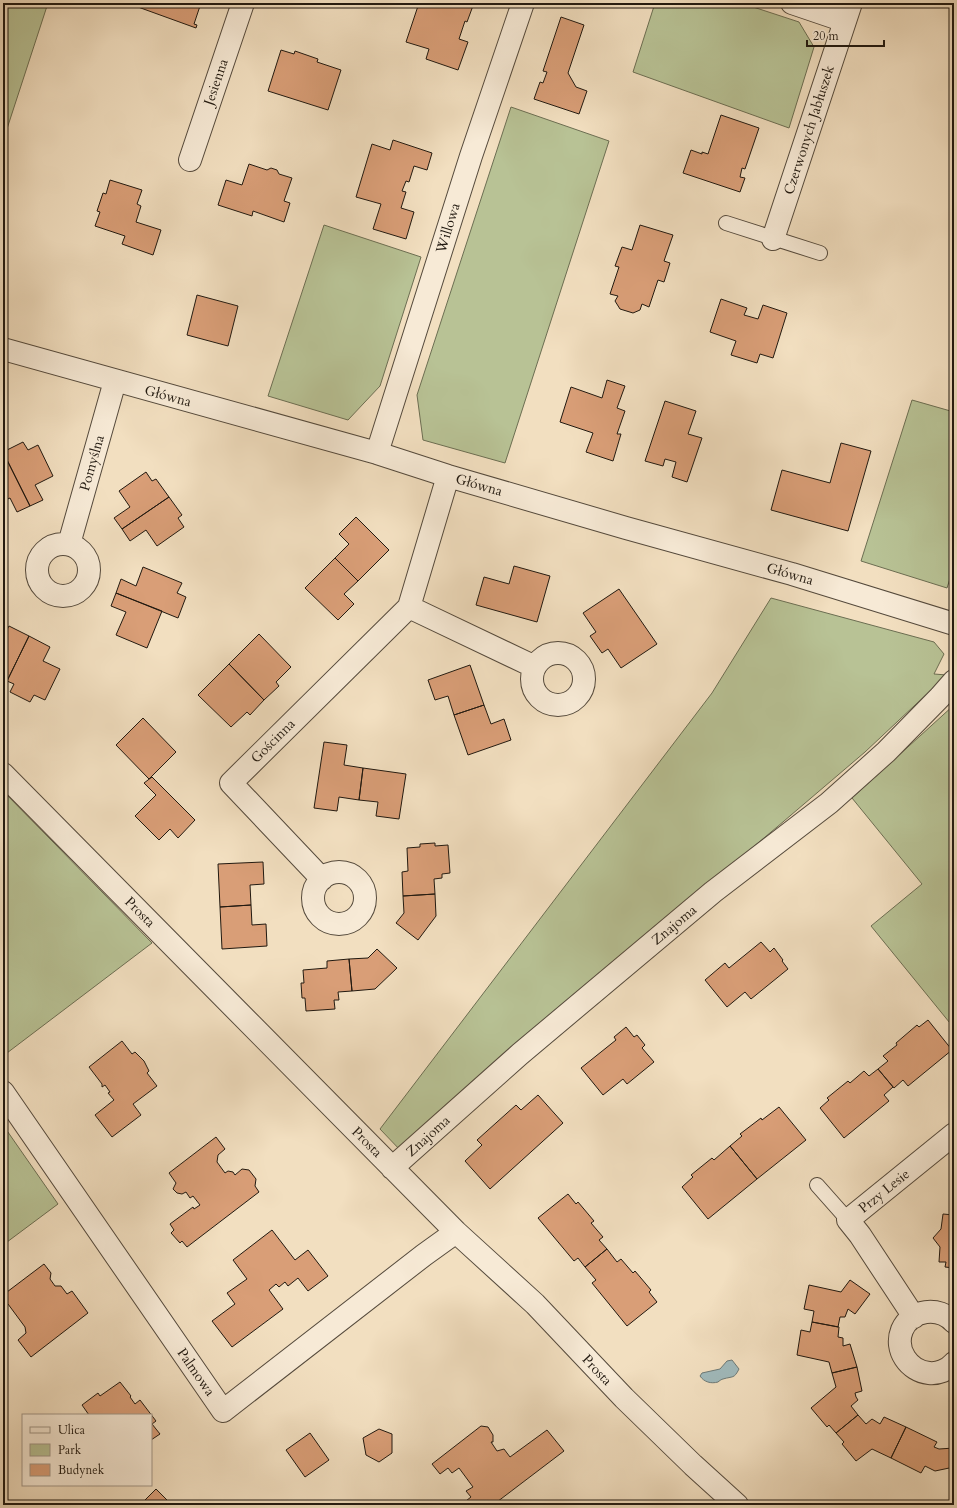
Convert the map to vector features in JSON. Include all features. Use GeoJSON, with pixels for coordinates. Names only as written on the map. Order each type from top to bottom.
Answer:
{"type":"FeatureCollection","features":[{"type":"Feature","properties":{"kind":"street","name":"Jesienna"},"geometry":{"type":"LineString","coordinates":[[190,160],[243,3]]}},
{"type":"Feature","properties":{"kind":"street","name":"Willowa"},"geometry":{"type":"LineString","coordinates":[[377,454],[471,156],[522,3]]}},
{"type":"Feature","properties":{"kind":"street","name":"Czerwonych Jabłuszek"},"geometry":{"type":"LineString","coordinates":[[773,239],[848,12],[792,3]]}},
{"type":"Feature","properties":{"kind":"street","name":"Główna"},"geometry":{"type":"LineString","coordinates":[[3,349],[377,454],[448,476],[792,574],[954,624]]}},
{"type":"Feature","properties":{"kind":"street","name":"Pomyślna"},"geometry":{"type":"LineString","coordinates":[[69,544],[115,381]]}},
{"type":"Feature","properties":{"kind":"street","name":"Gościnna"},"geometry":{"type":"LineString","coordinates":[[322,879],[230,783],[409,606],[448,476]]}},
{"type":"Feature","properties":{"kind":"street"},"geometry":{"type":"LineString","coordinates":[[409,606],[535,667]]}},
{"type":"Feature","properties":{"kind":"street","name":"Znajoma"},"geometry":{"type":"LineString","coordinates":[[392,1168],[520,1054],[713,892],[829,803],[886,752],[954,681]]}},
{"type":"Feature","properties":{"kind":"street","name":"Prosta"},"geometry":{"type":"LineString","coordinates":[[3,774],[456,1232],[535,1304],[629,1403],[737,1505]]}},
{"type":"Feature","properties":{"kind":"street","name":"Palmowa"},"geometry":{"type":"LineString","coordinates":[[3,1092],[223,1411],[424,1255],[456,1232]]}},
{"type":"Feature","properties":{"kind":"street","name":"Przy Lesie"},"geometry":{"type":"LineString","coordinates":[[914,1317],[860,1235],[848,1220],[954,1134]]}},
{"type":"Feature","properties":{"kind":"street"},"geometry":{"type":"LineString","coordinates":[[954,1322],[949,1317],[939,1312],[928,1311],[917,1314],[902,1330],[900,1340],[901,1351],[906,1361],[913,1368],[923,1373],[933,1374],[943,1371],[954,1363]]}},
{"type":"Feature","properties":{"kind":"lane"},"geometry":{"type":"LineString","coordinates":[[726,223],[820,253]]}},
{"type":"Feature","properties":{"kind":"lane"},"geometry":{"type":"LineString","coordinates":[[817,1185],[848,1220]]}},
{"type":"Feature","properties":{"kind":"green space"},"geometry":{"type":"Polygon","coordinates":[[[3,3],[48,3],[3,141],[3,3]]]}},
{"type":"Feature","properties":{"kind":"green space"},"geometry":{"type":"Polygon","coordinates":[[[655,3],[741,3],[799,22],[814,47],[789,128],[633,72],[655,3]]]}},
{"type":"Feature","properties":{"kind":"green space"},"geometry":{"type":"Polygon","coordinates":[[[511,107],[609,141],[505,463],[423,440],[417,395],[511,107]]]}},
{"type":"Feature","properties":{"kind":"green space"},"geometry":{"type":"Polygon","coordinates":[[[324,225],[421,257],[380,386],[348,420],[268,396],[324,225]]]}},
{"type":"Feature","properties":{"kind":"green space"},"geometry":{"type":"Polygon","coordinates":[[[912,400],[954,412],[954,566],[947,588],[861,561],[912,400]]]}},
{"type":"Feature","properties":{"kind":"green space"},"geometry":{"type":"Polygon","coordinates":[[[771,598],[934,642],[944,654],[934,674],[947,675],[865,752],[584,989],[402,1152],[380,1129],[712,693],[771,598]]]}},
{"type":"Feature","properties":{"kind":"green space"},"geometry":{"type":"Polygon","coordinates":[[[954,705],[954,1028],[871,926],[922,884],[852,798],[954,705]]]}},
{"type":"Feature","properties":{"kind":"green space"},"geometry":{"type":"Polygon","coordinates":[[[3,791],[152,943],[3,1056],[3,791]]]}},
{"type":"Feature","properties":{"kind":"green space"},"geometry":{"type":"Polygon","coordinates":[[[3,1125],[58,1204],[3,1245],[3,1125]]]}},
{"type":"Feature","properties":{"kind":"water"},"geometry":{"type":"Polygon","coordinates":[[[732,1360],[739,1369],[733,1377],[713,1383],[706,1381],[700,1376],[702,1373],[720,1369],[727,1361],[732,1360]]]}},
{"type":"Feature","properties":{"kind":"building"},"geometry":{"type":"Polygon","coordinates":[[[121,3],[201,3],[194,24],[197,25],[196,28],[138,7],[121,3]]]}},
{"type":"Feature","properties":{"kind":"building"},"geometry":{"type":"Polygon","coordinates":[[[419,3],[474,3],[467,22],[465,21],[459,39],[468,42],[458,70],[426,59],[429,49],[406,42],[419,3]]]}},
{"type":"Feature","properties":{"kind":"building"},"geometry":{"type":"Polygon","coordinates":[[[561,17],[584,25],[568,73],[576,87],[587,91],[579,114],[534,99],[540,82],[543,83],[547,72],[543,71],[561,17]]]}},
{"type":"Feature","properties":{"kind":"building"},"geometry":{"type":"Polygon","coordinates":[[[281,50],[294,54],[295,51],[318,59],[317,62],[341,70],[328,110],[268,91],[281,50]]]}},
{"type":"Feature","properties":{"kind":"building"},"geometry":{"type":"Polygon","coordinates":[[[721,115],[759,128],[745,169],[742,168],[740,177],[745,178],[740,192],[683,173],[691,150],[702,154],[702,152],[708,154],[721,115]]]}},
{"type":"Feature","properties":{"kind":"building"},"geometry":{"type":"Polygon","coordinates":[[[393,140],[432,153],[427,170],[414,166],[409,182],[406,181],[402,191],[406,192],[401,208],[414,212],[406,239],[373,229],[381,204],[356,197],[372,144],[390,150],[393,140]]]}},
{"type":"Feature","properties":{"kind":"building"},"geometry":{"type":"Polygon","coordinates":[[[249,164],[267,170],[271,168],[277,170],[279,174],[292,178],[284,201],[290,203],[284,222],[253,211],[252,216],[218,205],[226,180],[242,185],[249,164]]]}},
{"type":"Feature","properties":{"kind":"building"},"geometry":{"type":"Polygon","coordinates":[[[110,180],[142,190],[137,204],[141,206],[136,222],[161,230],[153,255],[122,244],[125,236],[95,226],[100,212],[97,211],[103,193],[106,194],[110,180]]]}},
{"type":"Feature","properties":{"kind":"building"},"geometry":{"type":"Polygon","coordinates":[[[640,225],[673,235],[664,261],[670,263],[664,282],[658,280],[649,307],[642,304],[640,310],[633,313],[620,309],[615,301],[618,296],[610,294],[619,267],[615,266],[622,247],[632,250],[640,225]]]}},
{"type":"Feature","properties":{"kind":"building"},"geometry":{"type":"Polygon","coordinates":[[[197,295],[238,306],[228,346],[187,335],[197,295]]]}},
{"type":"Feature","properties":{"kind":"building"},"geometry":{"type":"Polygon","coordinates":[[[721,299],[747,308],[744,315],[758,319],[763,305],[787,313],[773,358],[760,354],[757,363],[731,355],[736,341],[710,332],[721,299]]]}},
{"type":"Feature","properties":{"kind":"building"},"geometry":{"type":"Polygon","coordinates":[[[607,380],[625,386],[617,408],[625,411],[617,434],[621,434],[613,461],[586,452],[593,433],[560,422],[571,387],[602,398],[607,380]]]}},
{"type":"Feature","properties":{"kind":"building"},"geometry":{"type":"Polygon","coordinates":[[[665,401],[696,411],[688,434],[702,438],[687,482],[672,477],[676,462],[665,459],[663,466],[645,461],[665,401]]]}},
{"type":"Feature","properties":{"kind":"building"},"geometry":{"type":"Polygon","coordinates":[[[23,442],[28,450],[38,445],[53,476],[35,485],[43,500],[30,506],[3,452],[23,442]]]}},
{"type":"Feature","properties":{"kind":"building"},"geometry":{"type":"Polygon","coordinates":[[[841,443],[871,451],[848,531],[771,510],[782,470],[830,483],[841,443]]]}},
{"type":"Feature","properties":{"kind":"building"},"geometry":{"type":"Polygon","coordinates":[[[3,452],[30,506],[17,512],[10,498],[3,501],[3,452]]]}},
{"type":"Feature","properties":{"kind":"building"},"geometry":{"type":"Polygon","coordinates":[[[146,472],[152,481],[156,479],[169,497],[122,529],[114,518],[130,507],[119,491],[146,472]]]}},
{"type":"Feature","properties":{"kind":"building"},"geometry":{"type":"Polygon","coordinates":[[[169,497],[182,515],[178,518],[184,527],[157,546],[146,530],[130,541],[122,529],[169,497]]]}},
{"type":"Feature","properties":{"kind":"building"},"geometry":{"type":"Polygon","coordinates":[[[356,517],[389,550],[358,581],[335,558],[349,544],[339,534],[356,517]]]}},
{"type":"Feature","properties":{"kind":"building"},"geometry":{"type":"Polygon","coordinates":[[[335,558],[358,581],[344,594],[354,604],[338,620],[305,588],[335,558]]]}},
{"type":"Feature","properties":{"kind":"building"},"geometry":{"type":"Polygon","coordinates":[[[514,566],[550,576],[537,622],[476,605],[484,577],[509,584],[514,566]]]}},
{"type":"Feature","properties":{"kind":"building"},"geometry":{"type":"Polygon","coordinates":[[[143,567],[182,583],[177,593],[186,597],[178,618],[116,593],[121,579],[136,586],[143,567]]]}},
{"type":"Feature","properties":{"kind":"building"},"geometry":{"type":"Polygon","coordinates":[[[619,589],[657,644],[621,668],[608,649],[602,653],[590,636],[596,632],[583,613],[619,589]]]}},
{"type":"Feature","properties":{"kind":"building"},"geometry":{"type":"Polygon","coordinates":[[[116,593],[162,611],[147,648],[116,635],[126,612],[111,606],[116,593]]]}},
{"type":"Feature","properties":{"kind":"building"},"geometry":{"type":"Polygon","coordinates":[[[9,626],[29,636],[7,681],[3,679],[3,637],[9,626]]]}},
{"type":"Feature","properties":{"kind":"building"},"geometry":{"type":"Polygon","coordinates":[[[259,634],[291,667],[276,682],[279,686],[264,700],[229,664],[259,634]]]}},
{"type":"Feature","properties":{"kind":"building"},"geometry":{"type":"Polygon","coordinates":[[[29,636],[50,647],[43,661],[60,669],[45,700],[34,695],[30,702],[10,692],[14,684],[7,681],[29,636]]]}},
{"type":"Feature","properties":{"kind":"building"},"geometry":{"type":"Polygon","coordinates":[[[229,664],[264,700],[250,715],[247,712],[231,727],[198,695],[229,664]]]}},
{"type":"Feature","properties":{"kind":"building"},"geometry":{"type":"Polygon","coordinates":[[[470,665],[484,705],[454,715],[448,696],[435,700],[428,680],[470,665]]]}},
{"type":"Feature","properties":{"kind":"building"},"geometry":{"type":"Polygon","coordinates":[[[484,705],[491,724],[504,719],[511,740],[468,755],[454,715],[484,705]]]}},
{"type":"Feature","properties":{"kind":"building"},"geometry":{"type":"Polygon","coordinates":[[[143,718],[176,752],[149,779],[116,745],[143,718]]]}},
{"type":"Feature","properties":{"kind":"building"},"geometry":{"type":"Polygon","coordinates":[[[324,742],[347,745],[344,765],[363,768],[359,800],[339,797],[337,811],[314,808],[324,742]]]}},
{"type":"Feature","properties":{"kind":"building"},"geometry":{"type":"Polygon","coordinates":[[[363,768],[406,774],[399,819],[376,816],[378,802],[359,800],[363,768]]]}},
{"type":"Feature","properties":{"kind":"building"},"geometry":{"type":"Polygon","coordinates":[[[152,777],[195,820],[178,838],[170,829],[159,840],[135,816],[156,795],[144,783],[152,777]]]}},
{"type":"Feature","properties":{"kind":"building"},"geometry":{"type":"Polygon","coordinates":[[[435,843],[435,846],[448,845],[450,873],[442,874],[442,878],[434,879],[435,894],[403,896],[402,872],[408,871],[407,848],[420,847],[420,844],[435,843]]]}},
{"type":"Feature","properties":{"kind":"building"},"geometry":{"type":"Polygon","coordinates":[[[263,862],[264,884],[250,885],[251,905],[220,907],[218,864],[263,862]]]}},
{"type":"Feature","properties":{"kind":"building"},"geometry":{"type":"Polygon","coordinates":[[[435,894],[436,916],[418,940],[396,923],[404,913],[403,896],[435,894]]]}},
{"type":"Feature","properties":{"kind":"building"},"geometry":{"type":"Polygon","coordinates":[[[251,905],[252,925],[266,924],[267,946],[222,949],[220,907],[251,905]]]}},
{"type":"Feature","properties":{"kind":"building"},"geometry":{"type":"Polygon","coordinates":[[[761,942],[770,952],[774,948],[788,969],[751,999],[745,992],[727,1007],[705,980],[725,963],[729,968],[761,942]]]}},
{"type":"Feature","properties":{"kind":"building"},"geometry":{"type":"Polygon","coordinates":[[[377,949],[397,968],[375,989],[352,991],[349,959],[368,958],[377,949]]]}},
{"type":"Feature","properties":{"kind":"building"},"geometry":{"type":"Polygon","coordinates":[[[349,959],[352,991],[338,992],[339,1000],[334,1000],[335,1009],[306,1011],[305,998],[302,998],[301,983],[304,983],[303,970],[327,968],[327,961],[349,959]]]}},
{"type":"Feature","properties":{"kind":"building"},"geometry":{"type":"Polygon","coordinates":[[[928,1020],[952,1050],[908,1086],[903,1080],[894,1088],[878,1069],[888,1061],[883,1056],[897,1045],[896,1043],[917,1025],[919,1027],[928,1020]]]}},
{"type":"Feature","properties":{"kind":"building"},"geometry":{"type":"Polygon","coordinates":[[[626,1027],[634,1037],[637,1035],[645,1045],[642,1048],[654,1062],[627,1084],[623,1079],[603,1095],[581,1068],[616,1040],[614,1037],[626,1027]]]}},
{"type":"Feature","properties":{"kind":"building"},"geometry":{"type":"Polygon","coordinates":[[[122,1041],[132,1054],[135,1052],[144,1061],[149,1071],[147,1073],[157,1086],[133,1104],[141,1115],[112,1137],[95,1115],[114,1100],[108,1093],[110,1092],[105,1085],[102,1087],[102,1084],[89,1067],[122,1041]]]}},
{"type":"Feature","properties":{"kind":"building"},"geometry":{"type":"Polygon","coordinates":[[[878,1069],[893,1087],[884,1095],[889,1101],[844,1138],[820,1108],[829,1100],[827,1098],[848,1081],[850,1083],[864,1071],[869,1076],[878,1069]]]}},
{"type":"Feature","properties":{"kind":"building"},"geometry":{"type":"Polygon","coordinates":[[[538,1095],[563,1123],[490,1189],[465,1161],[482,1145],[477,1140],[516,1105],[521,1110],[538,1095]]]}},
{"type":"Feature","properties":{"kind":"building"},"geometry":{"type":"Polygon","coordinates":[[[779,1107],[806,1140],[757,1179],[730,1146],[742,1136],[740,1134],[761,1118],[762,1120],[779,1107]]]}},
{"type":"Feature","properties":{"kind":"building"},"geometry":{"type":"Polygon","coordinates":[[[216,1137],[225,1149],[218,1155],[217,1162],[225,1173],[228,1171],[233,1172],[235,1175],[242,1169],[249,1170],[256,1179],[255,1186],[259,1192],[187,1247],[182,1241],[180,1243],[171,1233],[174,1230],[170,1224],[193,1207],[194,1209],[200,1205],[193,1196],[190,1198],[186,1192],[182,1194],[177,1193],[173,1189],[176,1183],[169,1173],[216,1137]]]}},
{"type":"Feature","properties":{"kind":"building"},"geometry":{"type":"Polygon","coordinates":[[[730,1146],[757,1179],[708,1219],[682,1187],[693,1177],[691,1175],[712,1158],[714,1160],[730,1146]]]}},
{"type":"Feature","properties":{"kind":"building"},"geometry":{"type":"Polygon","coordinates":[[[568,1194],[576,1204],[578,1202],[594,1221],[591,1223],[603,1237],[599,1240],[607,1249],[585,1267],[578,1258],[574,1261],[538,1218],[568,1194]]]}},
{"type":"Feature","properties":{"kind":"building"},"geometry":{"type":"Polygon","coordinates":[[[943,1214],[954,1215],[954,1268],[945,1267],[946,1262],[939,1262],[940,1247],[933,1238],[941,1229],[943,1214]]]}},
{"type":"Feature","properties":{"kind":"building"},"geometry":{"type":"Polygon","coordinates":[[[272,1230],[295,1260],[308,1250],[328,1276],[308,1291],[298,1278],[288,1286],[285,1282],[279,1287],[276,1284],[269,1290],[283,1309],[232,1347],[212,1321],[235,1304],[227,1293],[247,1279],[233,1260],[272,1230]]]}},
{"type":"Feature","properties":{"kind":"building"},"geometry":{"type":"Polygon","coordinates":[[[607,1249],[617,1262],[621,1259],[633,1273],[635,1271],[651,1290],[649,1292],[657,1302],[627,1326],[592,1283],[596,1280],[585,1267],[607,1249]]]}},
{"type":"Feature","properties":{"kind":"building"},"geometry":{"type":"Polygon","coordinates":[[[44,1264],[51,1273],[50,1279],[55,1286],[61,1286],[67,1294],[72,1291],[88,1313],[31,1357],[18,1340],[26,1333],[25,1327],[8,1304],[3,1307],[3,1295],[44,1264]]]}},
{"type":"Feature","properties":{"kind":"building"},"geometry":{"type":"Polygon","coordinates":[[[850,1280],[870,1294],[855,1314],[848,1309],[845,1317],[840,1317],[838,1327],[812,1322],[814,1311],[804,1309],[809,1285],[841,1292],[850,1280]]]}},
{"type":"Feature","properties":{"kind":"building"},"geometry":{"type":"Polygon","coordinates":[[[812,1322],[839,1327],[838,1337],[843,1338],[843,1346],[850,1344],[857,1367],[832,1373],[829,1362],[797,1355],[801,1330],[810,1332],[812,1322]]]}},
{"type":"Feature","properties":{"kind":"building"},"geometry":{"type":"Polygon","coordinates":[[[857,1367],[862,1391],[855,1393],[858,1400],[851,1406],[858,1415],[836,1433],[829,1425],[827,1427],[811,1408],[836,1387],[832,1373],[857,1367]]]}},
{"type":"Feature","properties":{"kind":"building"},"geometry":{"type":"Polygon","coordinates":[[[120,1382],[131,1396],[130,1397],[135,1404],[140,1400],[151,1414],[88,1414],[82,1405],[98,1393],[100,1396],[120,1382]]]}},
{"type":"Feature","properties":{"kind":"building"},"geometry":{"type":"Polygon","coordinates":[[[858,1415],[866,1424],[872,1419],[880,1424],[884,1417],[906,1427],[891,1458],[872,1449],[856,1461],[842,1444],[844,1442],[836,1433],[858,1415]]]}},
{"type":"Feature","properties":{"kind":"building"},"geometry":{"type":"Polygon","coordinates":[[[152,1416],[156,1421],[152,1424],[152,1416]]]}},
{"type":"Feature","properties":{"kind":"building"},"geometry":{"type":"Polygon","coordinates":[[[152,1424],[160,1434],[152,1439],[152,1424]]]}},
{"type":"Feature","properties":{"kind":"building"},"geometry":{"type":"Polygon","coordinates":[[[481,1426],[488,1427],[493,1435],[493,1442],[491,1442],[497,1451],[504,1449],[510,1457],[547,1430],[564,1451],[493,1505],[463,1505],[462,1504],[471,1497],[466,1491],[473,1487],[459,1468],[452,1473],[448,1468],[440,1474],[432,1464],[481,1426]]]}},
{"type":"Feature","properties":{"kind":"building"},"geometry":{"type":"Polygon","coordinates":[[[906,1427],[937,1442],[934,1447],[939,1449],[954,1448],[954,1467],[935,1471],[925,1466],[921,1473],[891,1458],[906,1427]]]}},
{"type":"Feature","properties":{"kind":"building"},"geometry":{"type":"Polygon","coordinates":[[[379,1429],[392,1434],[392,1453],[379,1462],[366,1455],[363,1438],[379,1429]]]}},
{"type":"Feature","properties":{"kind":"building"},"geometry":{"type":"Polygon","coordinates":[[[310,1433],[329,1460],[305,1477],[286,1450],[310,1433]]]}},
{"type":"Feature","properties":{"kind":"building"},"geometry":{"type":"Polygon","coordinates":[[[156,1489],[172,1505],[140,1505],[156,1489]]]}}]}
